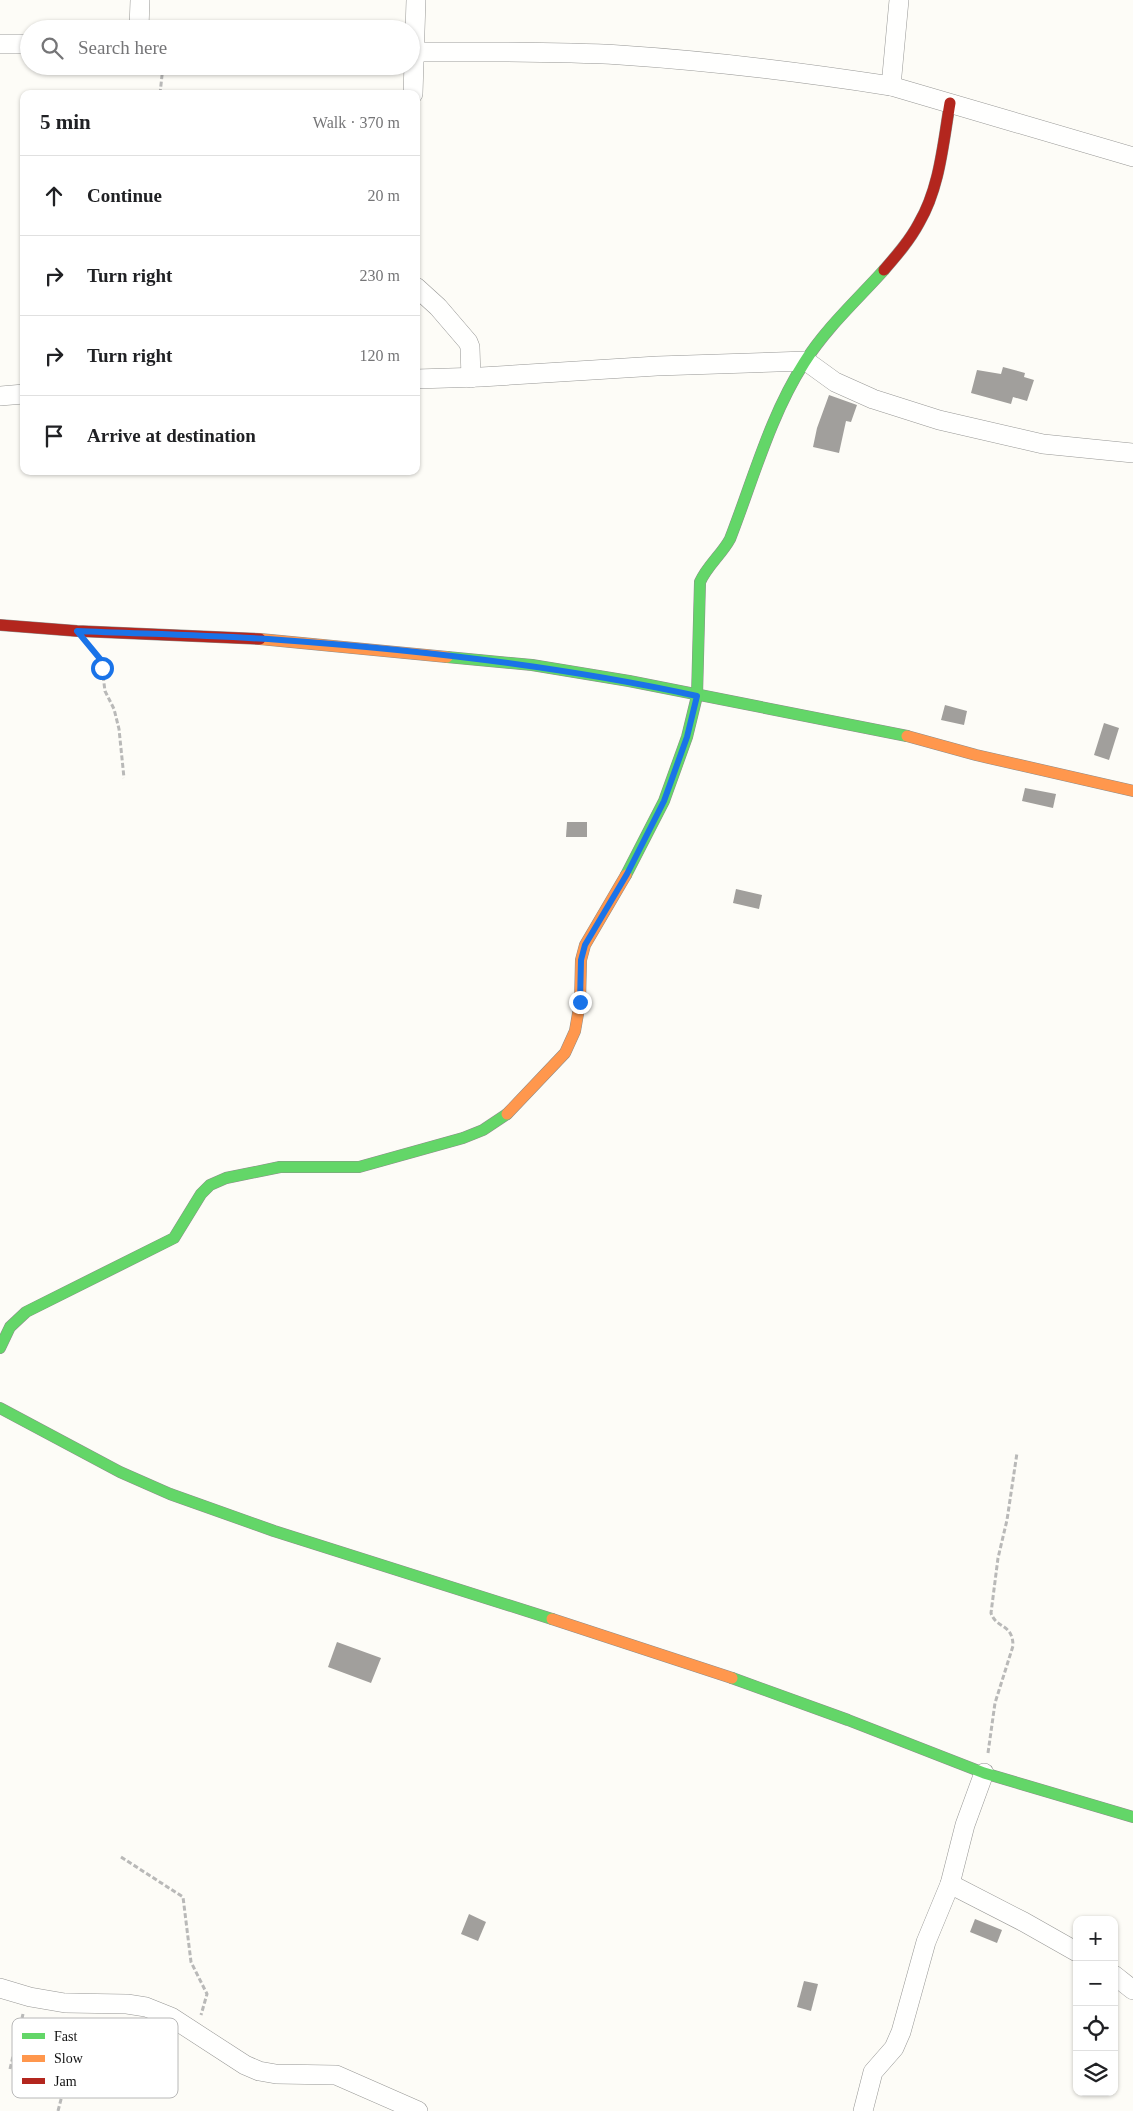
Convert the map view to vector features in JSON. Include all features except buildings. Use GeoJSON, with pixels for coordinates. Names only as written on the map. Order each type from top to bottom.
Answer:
{"type":"FeatureCollection","features":[{"type":"Feature","properties":{"kind":"street"},"geometry":{"type":"LineString","coordinates":[[139,20],[140,0]]}},
{"type":"Feature","properties":{"kind":"street"},"geometry":{"type":"LineString","coordinates":[[415,20],[416,0]]}},
{"type":"Feature","properties":{"kind":"street"},"geometry":{"type":"LineString","coordinates":[[891,86],[898,0]]}},
{"type":"Feature","properties":{"kind":"street"},"geometry":{"type":"LineString","coordinates":[[0,44],[20,44]]}},
{"type":"Feature","properties":{"kind":"street"},"geometry":{"type":"LineString","coordinates":[[420,52],[494,50],[637,56],[719,62],[891,86],[1133,157]]}},
{"type":"Feature","properties":{"kind":"street"},"geometry":{"type":"LineString","coordinates":[[413,75],[413,90]]}},
{"type":"Feature","properties":{"kind":"street"},"geometry":{"type":"LineString","coordinates":[[0,1348],[6,1330],[14,1320],[26,1312],[174,1238],[201,1194],[210,1184],[226,1178],[280,1167],[359,1167],[463,1138],[483,1130],[512,1111],[564,1053],[575,1031],[580,1002],[581,960],[585,945],[627,874],[664,801],[687,737],[697,696],[700,582],[703,575],[723,552],[730,539],[782,400],[806,360],[822,339],[902,250],[920,222],[936,181],[950,103]]}},
{"type":"Feature","properties":{"kind":"street"},"geometry":{"type":"LineString","coordinates":[[420,291],[438,307],[468,342],[470,346],[471,378]]}},
{"type":"Feature","properties":{"kind":"street"},"geometry":{"type":"LineString","coordinates":[[420,379],[471,378],[657,366],[806,360],[835,382],[872,399],[939,420],[1043,444],[1133,453]]}},
{"type":"Feature","properties":{"kind":"street"},"geometry":{"type":"LineString","coordinates":[[0,396],[20,394]]}},
{"type":"Feature","properties":{"kind":"street"},"geometry":{"type":"LineString","coordinates":[[0,625],[77,631],[281,640],[532,665],[629,681],[697,696],[903,735],[976,755],[1133,791]]}},
{"type":"Feature","properties":{"kind":"street"},"geometry":{"type":"LineString","coordinates":[[0,1408],[120,1472],[170,1494],[274,1531],[697,1664],[984,1773],[1133,1817]]}},
{"type":"Feature","properties":{"kind":"street"},"geometry":{"type":"LineString","coordinates":[[863,2111],[873,2072],[894,2048],[901,2032],[926,1942],[950,1884],[965,1825],[984,1773]]}},
{"type":"Feature","properties":{"kind":"street"},"geometry":{"type":"LineString","coordinates":[[950,1884],[1073,1950]]}},
{"type":"Feature","properties":{"kind":"street"},"geometry":{"type":"LineString","coordinates":[[1118,1978],[1133,1990]]}},
{"type":"Feature","properties":{"kind":"street"},"geometry":{"type":"LineString","coordinates":[[0,1988],[30,1997],[85,2004],[127,2004],[146,2007],[173,2018]]}},
{"type":"Feature","properties":{"kind":"street"},"geometry":{"type":"LineString","coordinates":[[178,2021],[245,2065],[259,2071],[276,2074],[336,2075],[387,2105],[418,2111]]}},
{"type":"Feature","properties":{"kind":"path"},"geometry":{"type":"LineString","coordinates":[[160,90],[162,75]]}},
{"type":"Feature","properties":{"kind":"path"},"geometry":{"type":"LineString","coordinates":[[77,631],[101,660],[105,691],[114,710],[119,729],[124,778]]}},
{"type":"Feature","properties":{"kind":"path"},"geometry":{"type":"LineString","coordinates":[[984,1773],[996,1703],[1013,1646],[1013,1639],[1009,1629],[997,1622],[991,1613],[998,1558],[1007,1520],[1017,1453]]}},
{"type":"Feature","properties":{"kind":"path"},"geometry":{"type":"LineString","coordinates":[[121,1857],[183,1897],[190,1962],[207,1994],[195,2032]]}},
{"type":"Feature","properties":{"kind":"path"},"geometry":{"type":"LineString","coordinates":[[22,2018],[30,1997]]}},
{"type":"Feature","properties":{"kind":"path"},"geometry":{"type":"LineString","coordinates":[[81,2018],[85,2004]]}},
{"type":"Feature","properties":{"kind":"path"},"geometry":{"type":"LineString","coordinates":[[10,2069],[12,2060]]}},
{"type":"Feature","properties":{"kind":"path"},"geometry":{"type":"LineString","coordinates":[[58,2111],[61,2098]]}},
{"type":"Feature","properties":{"kind":"traffic: fast"},"geometry":{"type":"LineString","coordinates":[[626,875],[664,801],[687,737],[697,696],[700,582],[730,539],[772,426],[792,383],[813,350],[832,326],[884,270]]}},
{"type":"Feature","properties":{"kind":"traffic: fast"},"geometry":{"type":"LineString","coordinates":[[447,657],[532,665],[629,681],[907,736]]}},
{"type":"Feature","properties":{"kind":"traffic: fast"},"geometry":{"type":"LineString","coordinates":[[0,1348],[10,1327],[26,1312],[174,1238],[201,1194],[210,1185],[226,1178],[280,1167],[359,1167],[463,1138],[483,1130],[507,1114]]}},
{"type":"Feature","properties":{"kind":"traffic: fast"},"geometry":{"type":"LineString","coordinates":[[0,1408],[120,1472],[170,1494],[274,1531],[552,1619]]}},
{"type":"Feature","properties":{"kind":"traffic: fast"},"geometry":{"type":"LineString","coordinates":[[732,1678],[848,1720],[984,1773],[1133,1817]]}},
{"type":"Feature","properties":{"kind":"traffic: slow"},"geometry":{"type":"LineString","coordinates":[[260,639],[447,657]]}},
{"type":"Feature","properties":{"kind":"traffic: slow"},"geometry":{"type":"LineString","coordinates":[[907,736],[976,755],[1133,791]]}},
{"type":"Feature","properties":{"kind":"traffic: slow"},"geometry":{"type":"LineString","coordinates":[[507,1114],[565,1053],[575,1031],[580,1002],[581,960],[585,945],[626,875]]}},
{"type":"Feature","properties":{"kind":"traffic: slow"},"geometry":{"type":"LineString","coordinates":[[552,1619],[732,1678]]}},
{"type":"Feature","properties":{"kind":"traffic: jam"},"geometry":{"type":"LineString","coordinates":[[884,270],[912,235],[932,195],[940,164],[950,103]]}},
{"type":"Feature","properties":{"kind":"traffic: jam"},"geometry":{"type":"LineString","coordinates":[[0,625],[77,631],[260,639]]}},
{"type":"Feature","properties":{"kind":"route"},"geometry":{"type":"LineString","coordinates":[[102,668],[101,660],[95,651],[77,631],[281,640],[532,665],[629,681],[697,696],[687,737],[664,801],[627,874],[585,945],[581,960],[580,1002]]}}]}
